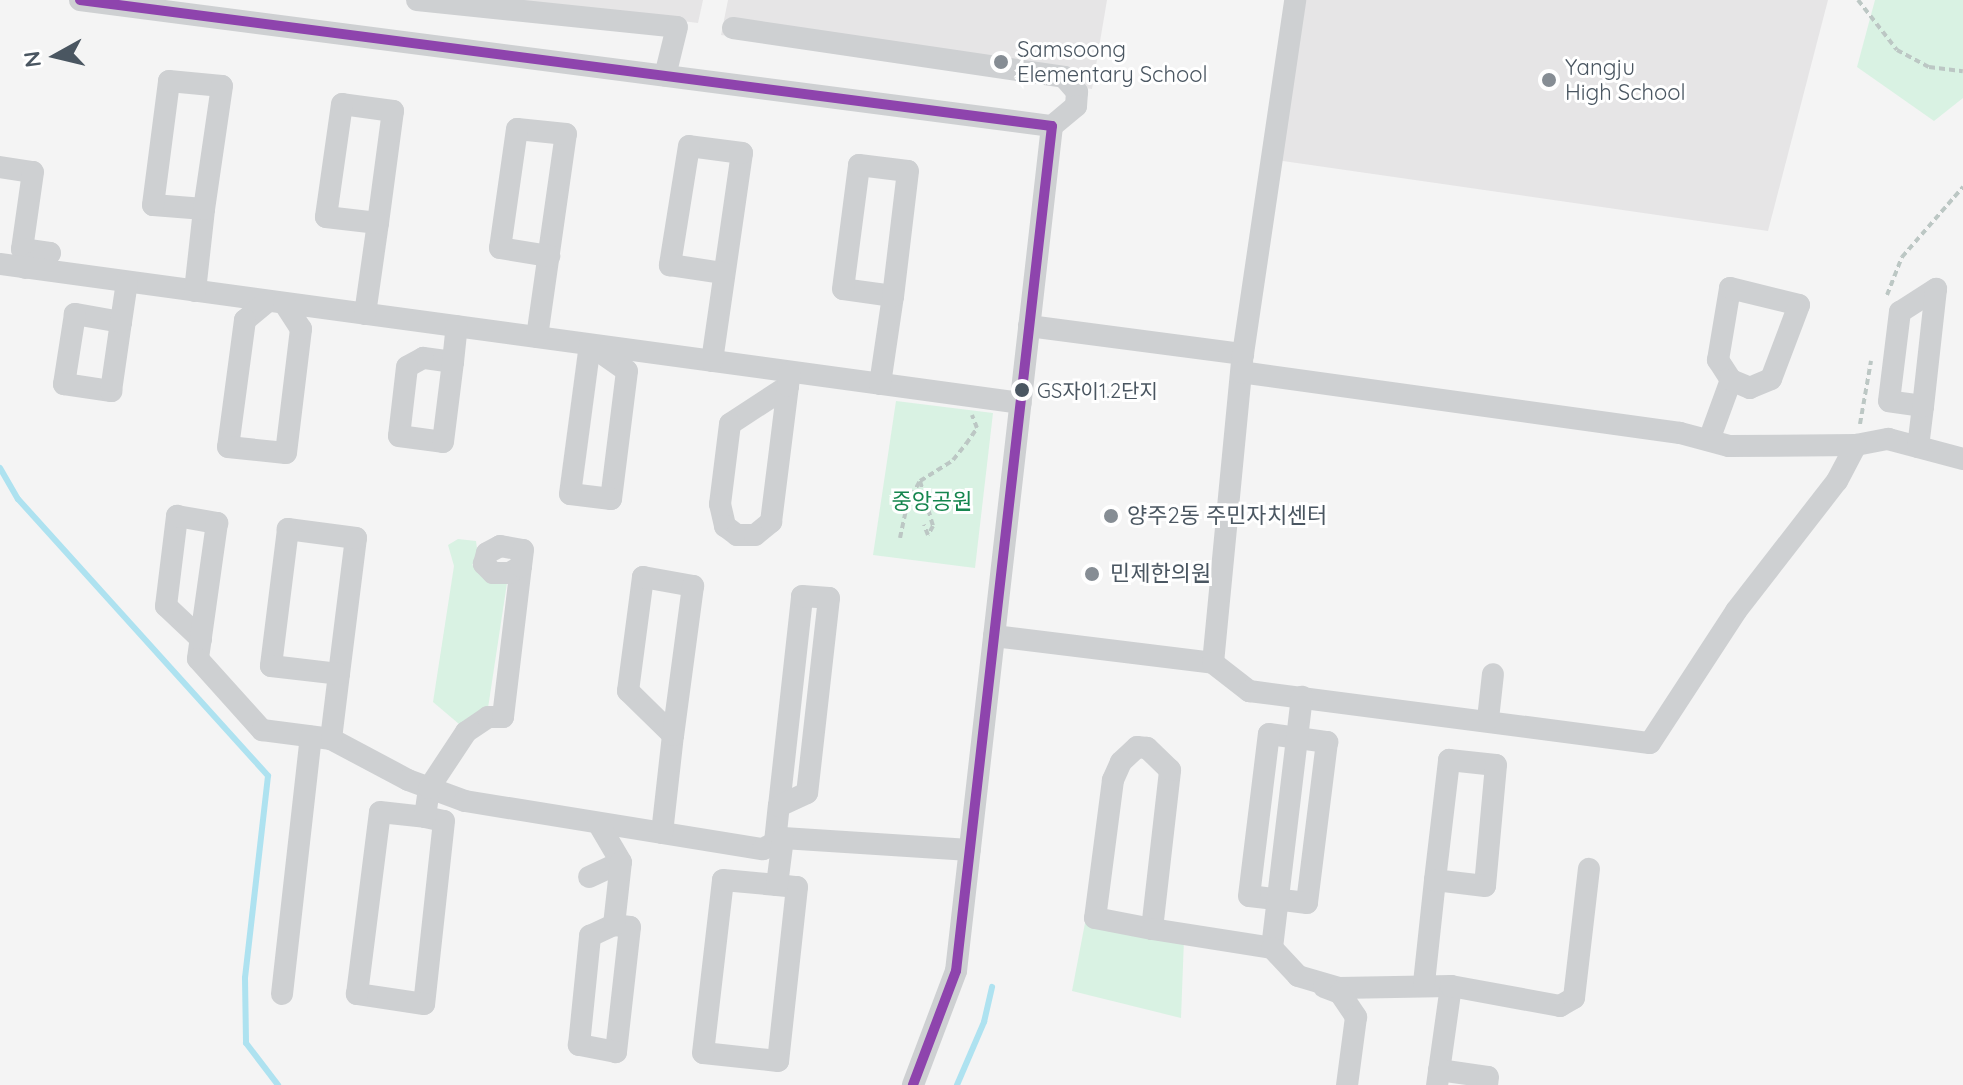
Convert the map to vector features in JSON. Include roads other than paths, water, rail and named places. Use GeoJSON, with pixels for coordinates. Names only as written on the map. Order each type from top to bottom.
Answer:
{"type":"FeatureCollection","features":[{"type":"Feature","properties":{"kind":"street"},"geometry":{"type":"LineString","coordinates":[[80,0],[116,2],[1052,126]]}},
{"type":"Feature","properties":{"kind":"street"},"geometry":{"type":"LineString","coordinates":[[417,0],[677,27],[671,36],[665,76]]}},
{"type":"Feature","properties":{"kind":"street"},"geometry":{"type":"LineString","coordinates":[[1213,663],[1242,363],[1295,0]]}},
{"type":"Feature","properties":{"kind":"street"},"geometry":{"type":"LineString","coordinates":[[733,28],[1064,77],[1077,92],[1076,106],[1052,126],[956,971],[913,1085]]}},
{"type":"Feature","properties":{"kind":"street"},"geometry":{"type":"LineString","coordinates":[[195,291],[222,86],[169,81],[153,205],[204,209]]}},
{"type":"Feature","properties":{"kind":"street"},"geometry":{"type":"LineString","coordinates":[[365,314],[378,223],[393,111],[342,104],[326,217],[378,223]]}},
{"type":"Feature","properties":{"kind":"street"},"geometry":{"type":"LineString","coordinates":[[537,337],[549,256],[566,134],[517,129],[500,248],[549,256]]}},
{"type":"Feature","properties":{"kind":"street"},"geometry":{"type":"LineString","coordinates":[[712,361],[742,153],[689,146],[670,265],[723,273]]}},
{"type":"Feature","properties":{"kind":"street"},"geometry":{"type":"LineString","coordinates":[[880,384],[893,296],[908,171],[859,165],[843,289],[893,296]]}},
{"type":"Feature","properties":{"kind":"street"},"geometry":{"type":"LineString","coordinates":[[0,167],[33,172],[22,249],[50,253],[25,268]]}},
{"type":"Feature","properties":{"kind":"street"},"geometry":{"type":"LineString","coordinates":[[0,264],[712,361],[789,379],[880,384],[1021,403]]}},
{"type":"Feature","properties":{"kind":"street"},"geometry":{"type":"LineString","coordinates":[[121,322],[127,282]]}},
{"type":"Feature","properties":{"kind":"street"},"geometry":{"type":"LineString","coordinates":[[1730,288],[1799,305],[1771,379],[1750,388],[1731,380],[1718,360],[1730,288]]}},
{"type":"Feature","properties":{"kind":"street"},"geometry":{"type":"LineString","coordinates":[[1918,447],[1923,406],[1936,289],[1900,312],[1889,401],[1923,406]]}},
{"type":"Feature","properties":{"kind":"street"},"geometry":{"type":"LineString","coordinates":[[276,302],[301,329],[286,453],[228,447],[245,320],[276,302]]}},
{"type":"Feature","properties":{"kind":"street"},"geometry":{"type":"LineString","coordinates":[[453,362],[457,326]]}},
{"type":"Feature","properties":{"kind":"street"},"geometry":{"type":"LineString","coordinates":[[1029,326],[1709,440],[1772,448],[1856,445],[1888,439],[1963,459]]}},
{"type":"Feature","properties":{"kind":"street"},"geometry":{"type":"LineString","coordinates":[[590,345],[627,371],[611,499],[570,494],[590,345]]}},
{"type":"Feature","properties":{"kind":"street"},"geometry":{"type":"LineString","coordinates":[[789,379],[771,522],[755,535],[737,535],[725,526],[720,504],[730,424],[789,379]]}},
{"type":"Feature","properties":{"kind":"street"},"geometry":{"type":"LineString","coordinates":[[1709,440],[1731,380]]}},
{"type":"Feature","properties":{"kind":"street"},"geometry":{"type":"LineString","coordinates":[[994,636],[1213,663],[1249,691],[1488,719],[1650,743],[1771,562],[1837,481],[1856,445]]}},
{"type":"Feature","properties":{"kind":"street"},"geometry":{"type":"LineString","coordinates":[[201,639],[166,606],[177,516],[217,523],[201,639],[198,659],[262,730],[321,738],[429,788],[465,801],[763,849],[779,840],[970,850]]}},
{"type":"Feature","properties":{"kind":"street"},"geometry":{"type":"LineString","coordinates":[[282,994],[321,738],[339,674],[356,538],[288,529],[271,666],[339,674]]}},
{"type":"Feature","properties":{"kind":"street"},"geometry":{"type":"LineString","coordinates":[[425,817],[429,788],[466,732],[488,717],[503,717],[521,566]]}},
{"type":"Feature","properties":{"kind":"street"},"geometry":{"type":"LineString","coordinates":[[662,833],[693,586],[643,577],[628,691],[673,735]]}},
{"type":"Feature","properties":{"kind":"street"},"geometry":{"type":"LineString","coordinates":[[777,885],[779,806],[802,596],[829,598],[807,793],[779,806]]}},
{"type":"Feature","properties":{"kind":"street"},"geometry":{"type":"LineString","coordinates":[[1488,719],[1493,674]]}},
{"type":"Feature","properties":{"kind":"street"},"geometry":{"type":"LineString","coordinates":[[1272,948],[1302,697]]}},
{"type":"Feature","properties":{"kind":"street"},"geometry":{"type":"LineString","coordinates":[[1152,929],[1170,770],[1147,748],[1137,747],[1121,762],[1113,780],[1095,918],[1152,929],[1272,948],[1298,976],[1340,993],[1356,1017],[1347,1085]]}},
{"type":"Feature","properties":{"kind":"street"},"geometry":{"type":"LineString","coordinates":[[1424,983],[1435,880],[1449,760],[1496,765],[1485,886],[1435,880]]}},
{"type":"Feature","properties":{"kind":"street"},"geometry":{"type":"LineString","coordinates":[[380,812],[425,817],[444,821],[424,1004],[357,994],[380,812]]}},
{"type":"Feature","properties":{"kind":"street"},"geometry":{"type":"LineString","coordinates":[[598,823],[621,862],[614,925]]}},
{"type":"Feature","properties":{"kind":"street"},"geometry":{"type":"LineString","coordinates":[[589,877],[621,862]]}},
{"type":"Feature","properties":{"kind":"street"},"geometry":{"type":"LineString","coordinates":[[1316,983],[1339,988],[1424,983],[1560,1006],[1574,998],[1589,869]]}},
{"type":"Feature","properties":{"kind":"street"},"geometry":{"type":"LineString","coordinates":[[723,880],[777,885],[797,887],[778,1061],[703,1053],[723,880]]}},
{"type":"Feature","properties":{"kind":"street"},"geometry":{"type":"LineString","coordinates":[[614,925],[630,927],[616,1052],[579,1045],[590,936],[614,925]]}},
{"type":"Feature","properties":{"kind":"street"},"geometry":{"type":"LineString","coordinates":[[1451,986],[1438,1078],[1488,1077],[1487,1085]]}},
{"type":"Feature","properties":{"kind":"waterway"},"geometry":{"type":"LineString","coordinates":[[0,468],[18,499],[268,776],[245,978],[246,1043],[278,1085]]}},
{"type":"Feature","properties":{"kind":"waterway"},"geometry":{"type":"LineString","coordinates":[[957,1085],[984,1022],[992,987]]}},
{"type":"Feature","properties":{"kind":"place","name":"Samsoong Elementary School"},"geometry":{"type":"Point","coordinates":[1001,62]}},
{"type":"Feature","properties":{"kind":"place","name":"Yangju High School"},"geometry":{"type":"Point","coordinates":[1549,80]}},
{"type":"Feature","properties":{"kind":"place","name":"GS자이1.2단지"},"geometry":{"type":"Point","coordinates":[1022,390]}},
{"type":"Feature","properties":{"kind":"place","name":"양주2동 주민자치센터"},"geometry":{"type":"Point","coordinates":[1111,516]}},
{"type":"Feature","properties":{"kind":"place","name":"민제한의원"},"geometry":{"type":"Point","coordinates":[1092,574]}},
{"type":"Feature","properties":{"kind":"park label","name":"중앙공원"},"geometry":{"type":"Point","coordinates":[932,502]}}]}
